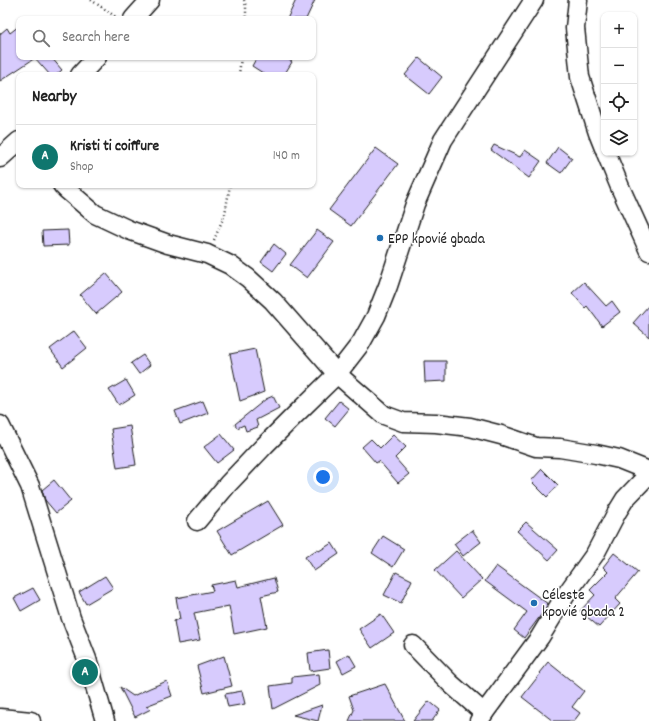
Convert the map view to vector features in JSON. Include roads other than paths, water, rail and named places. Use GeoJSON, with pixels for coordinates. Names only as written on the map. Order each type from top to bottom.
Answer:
{"type":"FeatureCollection","features":[{"type":"Feature","properties":{"kind":"street"},"geometry":{"type":"LineString","coordinates":[[136,16],[150,0]]}},
{"type":"Feature","properties":{"kind":"street"},"geometry":{"type":"LineString","coordinates":[[198,520],[228,484],[337,374],[361,343],[376,316],[388,286],[415,204],[443,140],[534,0]]}},
{"type":"Feature","properties":{"kind":"street"},"geometry":{"type":"LineString","coordinates":[[578,0],[575,28],[580,76],[601,140]]}},
{"type":"Feature","properties":{"kind":"street"},"geometry":{"type":"LineString","coordinates":[[83,72],[94,60]]}},
{"type":"Feature","properties":{"kind":"street"},"geometry":{"type":"LineString","coordinates":[[0,158],[16,144]]}},
{"type":"Feature","properties":{"kind":"street"},"geometry":{"type":"LineString","coordinates":[[607,156],[649,251]]}},
{"type":"Feature","properties":{"kind":"street"},"geometry":{"type":"LineString","coordinates":[[65,188],[95,214],[129,230],[168,244],[207,254],[230,265],[248,278],[273,300],[337,374],[384,415],[403,422],[436,423],[470,427],[501,435],[536,447],[560,448],[619,459],[649,471]]}},
{"type":"Feature","properties":{"kind":"street"},"geometry":{"type":"LineString","coordinates":[[0,425],[30,486],[71,618],[87,659],[105,721]]}},
{"type":"Feature","properties":{"kind":"street"},"geometry":{"type":"LineString","coordinates":[[413,645],[482,717],[540,637],[565,596],[595,554],[625,498],[649,474]]}},
{"type":"Feature","properties":{"kind":"street"},"geometry":{"type":"LineString","coordinates":[[0,718],[31,721]]}},
{"type":"Feature","properties":{"kind":"place","name":"EPP kpovié gbada"},"geometry":{"type":"Point","coordinates":[380,238]}},
{"type":"Feature","properties":{"kind":"place","name":"Céleste kpovié gbada 2"},"geometry":{"type":"Point","coordinates":[534,603]}},
{"type":"Feature","properties":{"kind":"place","name":"Kristi ti coiffure"},"geometry":{"type":"Point","coordinates":[85,672]}}]}
